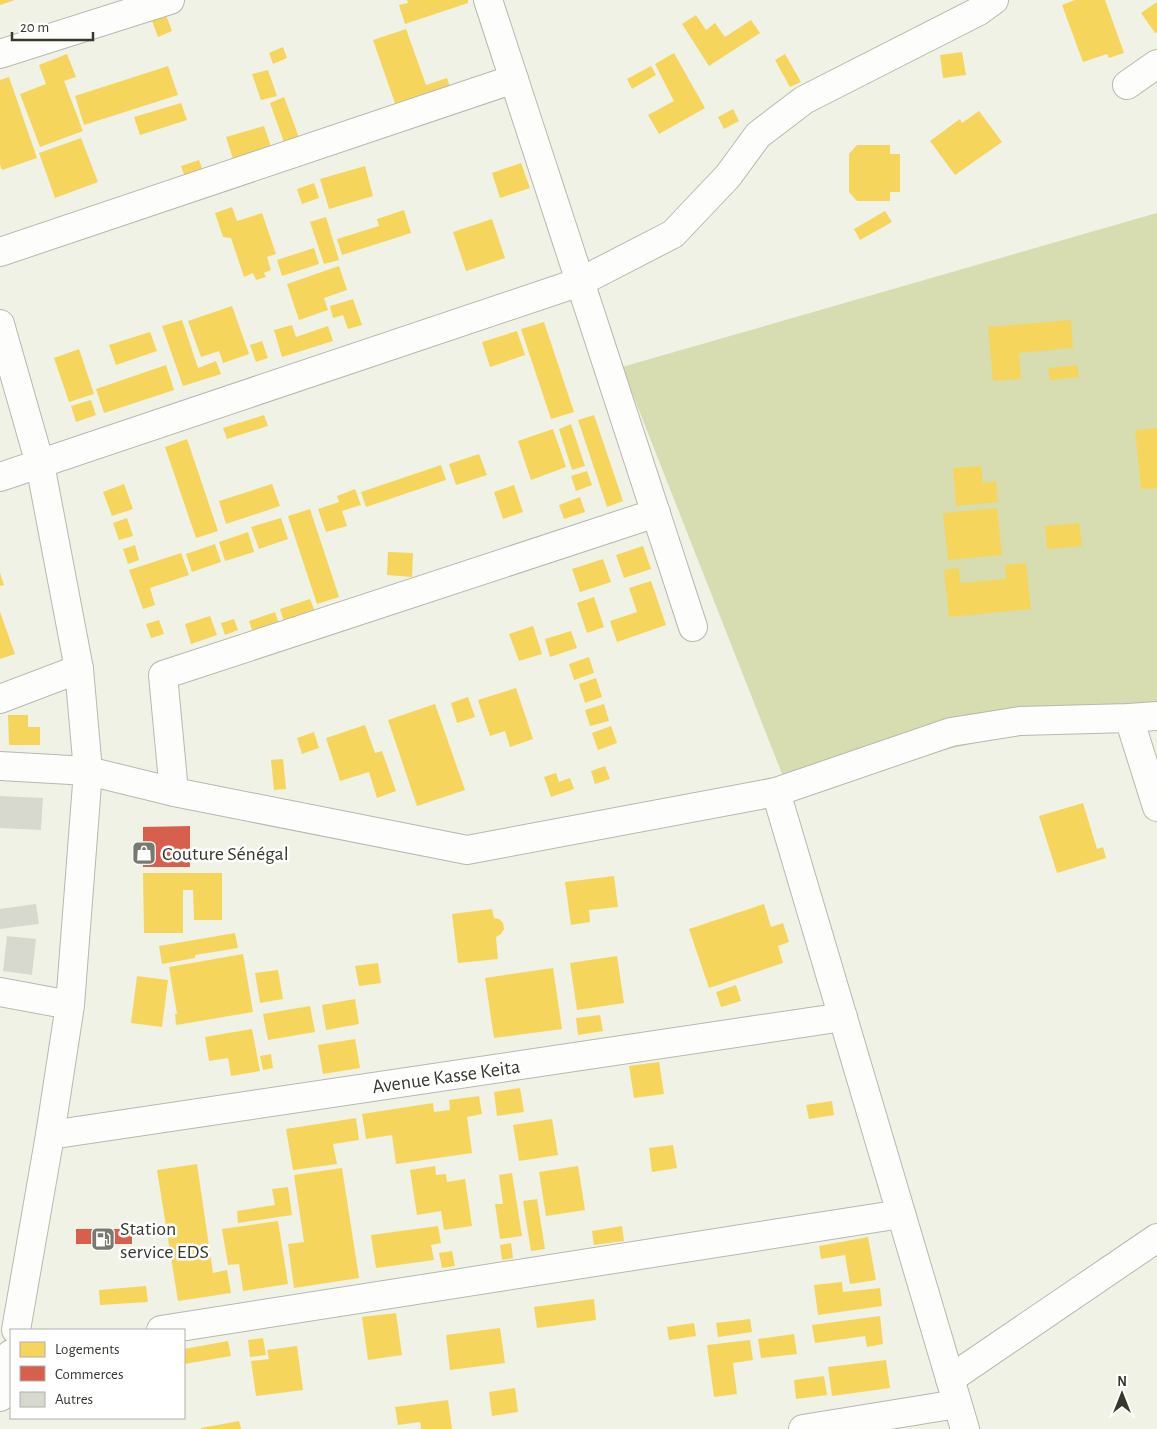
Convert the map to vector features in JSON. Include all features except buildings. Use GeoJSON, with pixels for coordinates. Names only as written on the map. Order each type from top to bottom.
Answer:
{"type":"FeatureCollection","features":[{"type":"Feature","properties":{"kind":"street"},"geometry":{"type":"LineString","coordinates":[[0,54],[170,0]]}},
{"type":"Feature","properties":{"kind":"street"},"geometry":{"type":"LineString","coordinates":[[488,0],[693,627]]}},
{"type":"Feature","properties":{"kind":"street"},"geometry":{"type":"LineString","coordinates":[[0,477],[580,282],[673,234],[728,176],[758,135],[804,100],[979,11],[994,0]]}},
{"type":"Feature","properties":{"kind":"street"},"geometry":{"type":"LineString","coordinates":[[1126,85],[1157,64]]}},
{"type":"Feature","properties":{"kind":"street"},"geometry":{"type":"LineString","coordinates":[[0,252],[514,79]]}},
{"type":"Feature","properties":{"kind":"street"},"geometry":{"type":"LineString","coordinates":[[0,324],[40,464],[79,669],[88,771],[70,1005],[50,1135],[16,1329]]}},
{"type":"Feature","properties":{"kind":"street"},"geometry":{"type":"LineString","coordinates":[[174,792],[163,675],[656,513]]}},
{"type":"Feature","properties":{"kind":"street"},"geometry":{"type":"LineString","coordinates":[[0,699],[79,669]]}},
{"type":"Feature","properties":{"kind":"street"},"geometry":{"type":"LineString","coordinates":[[0,766],[88,771],[174,792],[467,850],[776,792],[951,732],[1020,722],[1157,716]]}},
{"type":"Feature","properties":{"kind":"street"},"geometry":{"type":"LineString","coordinates":[[1129,718],[1157,807]]}},
{"type":"Feature","properties":{"kind":"street"},"geometry":{"type":"LineString","coordinates":[[776,792],[961,1417],[803,1429]]}},
{"type":"Feature","properties":{"kind":"street"},"geometry":{"type":"LineString","coordinates":[[0,992],[70,1005]]}},
{"type":"Feature","properties":{"kind":"street","name":"Avenue Kasse Keita"},"geometry":{"type":"LineString","coordinates":[[50,1135],[843,1017]]}},
{"type":"Feature","properties":{"kind":"street"},"geometry":{"type":"LineString","coordinates":[[167,1329],[901,1214]]}},
{"type":"Feature","properties":{"kind":"street"},"geometry":{"type":"LineString","coordinates":[[950,1379],[1157,1238]]}},
{"type":"Feature","properties":{"kind":"street"},"geometry":{"type":"LineString","coordinates":[[0,1397],[10,1358]]}},
{"type":"Feature","properties":{"kind":"green space"},"geometry":{"type":"Polygon","coordinates":[[[1157,213],[1157,704],[786,784],[622,367],[1157,213]]]}},
{"type":"Feature","properties":{"kind":"place","name":"Couture Sénégal"},"geometry":{"type":"Point","coordinates":[144,853]}},
{"type":"Feature","properties":{"kind":"place","name":"Station service EDS"},"geometry":{"type":"Point","coordinates":[103,1239]}}]}
